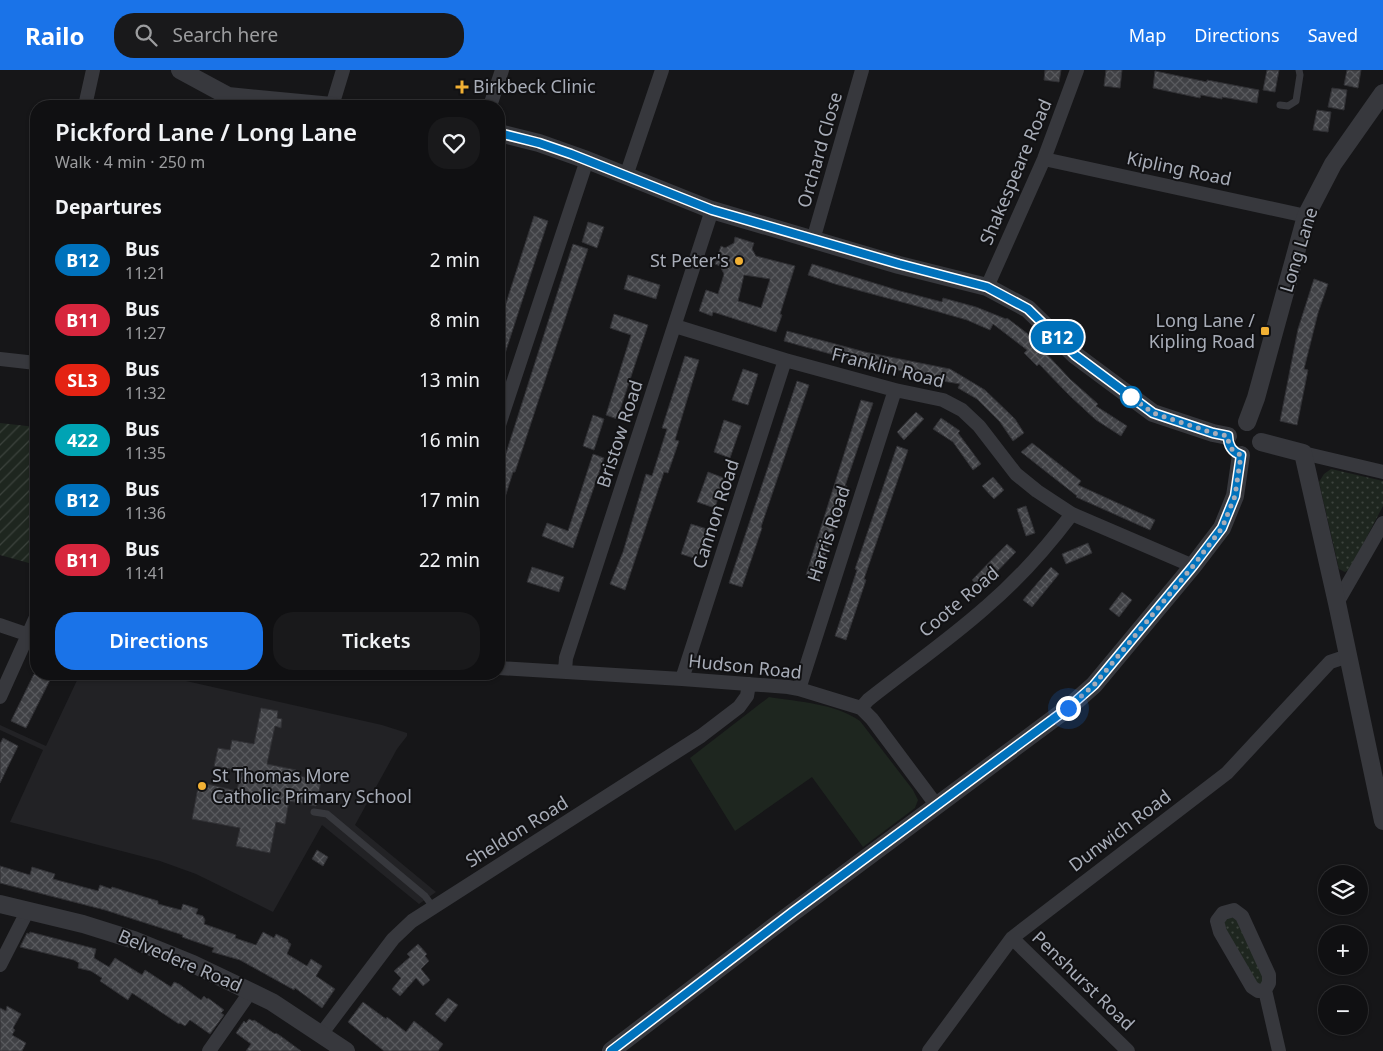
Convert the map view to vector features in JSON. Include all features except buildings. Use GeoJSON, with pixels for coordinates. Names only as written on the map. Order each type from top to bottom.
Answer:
{"type":"FeatureCollection","features":[{"type":"Feature","properties":{"kind":"street"},"geometry":{"type":"LineString","coordinates":[[87,100],[93,70]]}},
{"type":"Feature","properties":{"kind":"street"},"geometry":{"type":"LineString","coordinates":[[180,70],[225,100]]}},
{"type":"Feature","properties":{"kind":"street"},"geometry":{"type":"LineString","coordinates":[[334,100],[343,70]]}},
{"type":"Feature","properties":{"kind":"street"},"geometry":{"type":"LineString","coordinates":[[492,100],[502,70]]}},
{"type":"Feature","properties":{"kind":"street"},"geometry":{"type":"LineString","coordinates":[[626,176],[662,70]]}},
{"type":"Feature","properties":{"kind":"street","name":"Orchard Close"},"geometry":{"type":"LineString","coordinates":[[814,240],[862,70]]}},
{"type":"Feature","properties":{"kind":"street","name":"Shakespeare Road"},"geometry":{"type":"LineString","coordinates":[[987,287],[1044,159],[1077,70]]}},
{"type":"Feature","properties":{"kind":"street","name":"Long Lane"},"geometry":{"type":"LineString","coordinates":[[1247,422],[1256,398],[1306,216],[1333,164],[1383,93]]}},
{"type":"Feature","properties":{"kind":"street"},"geometry":{"type":"LineString","coordinates":[[505,134],[539,143],[587,160],[712,210],[899,264],[987,287],[1028,309],[1075,355],[1153,413],[1213,433],[1228,436]]}},
{"type":"Feature","properties":{"kind":"street","name":"Kipling Road"},"geometry":{"type":"LineString","coordinates":[[1044,159],[1306,216]]}},
{"type":"Feature","properties":{"kind":"street"},"geometry":{"type":"LineString","coordinates":[[505,396],[587,160]]}},
{"type":"Feature","properties":{"kind":"street","name":"Bristow Road"},"geometry":{"type":"LineString","coordinates":[[565,671],[566,658],[712,210]]}},
{"type":"Feature","properties":{"kind":"street","name":"Franklin Road"},"geometry":{"type":"LineString","coordinates":[[675,326],[785,360],[895,390],[944,400],[962,410],[979,426],[1016,474],[1037,491],[1072,514],[1193,566]]}},
{"type":"Feature","properties":{"kind":"street"},"geometry":{"type":"LineString","coordinates":[[0,359],[30,362]]}},
{"type":"Feature","properties":{"kind":"street","name":"Cannon Road"},"geometry":{"type":"LineString","coordinates":[[682,679],[785,360]]}},
{"type":"Feature","properties":{"kind":"street","name":"Harris Road"},"geometry":{"type":"LineString","coordinates":[[799,689],[895,390]]}},
{"type":"Feature","properties":{"kind":"street"},"geometry":{"type":"LineString","coordinates":[[1247,422],[1258,429],[1261,435],[1261,442],[1254,453],[1241,455],[1235,453],[1230,448],[1228,436],[1235,425],[1247,422]]}},
{"type":"Feature","properties":{"kind":"street"},"geometry":{"type":"LineString","coordinates":[[1261,442],[1383,472]]}},
{"type":"Feature","properties":{"kind":"street"},"geometry":{"type":"LineString","coordinates":[[1303,453],[1383,821]]}},
{"type":"Feature","properties":{"kind":"street"},"geometry":{"type":"LineString","coordinates":[[621,1048],[1068,708],[1094,685],[1193,566],[1222,528],[1235,496],[1241,455]]}},
{"type":"Feature","properties":{"kind":"street","name":"Coote Road"},"geometry":{"type":"LineString","coordinates":[[861,708],[868,700],[986,607],[1030,563],[1072,514]]}},
{"type":"Feature","properties":{"kind":"street"},"geometry":{"type":"LineString","coordinates":[[1337,604],[1383,523]]}},
{"type":"Feature","properties":{"kind":"street"},"geometry":{"type":"LineString","coordinates":[[0,625],[29,635],[0,697]]}},
{"type":"Feature","properties":{"kind":"street","name":"Dunwich Road"},"geometry":{"type":"LineString","coordinates":[[929,1051],[1012,938],[1227,773],[1330,662],[1348,656]]}},
{"type":"Feature","properties":{"kind":"street","name":"Hudson Road"},"geometry":{"type":"LineString","coordinates":[[505,668],[682,679],[799,689],[861,708]]}},
{"type":"Feature","properties":{"kind":"street","name":"Sheldon Road"},"geometry":{"type":"LineString","coordinates":[[322,1033],[393,939],[412,921],[700,736],[739,707],[747,696],[749,684]]}},
{"type":"Feature","properties":{"kind":"street"},"geometry":{"type":"LineString","coordinates":[[861,708],[872,719],[937,806]]}},
{"type":"Feature","properties":{"kind":"street","name":"Belvedere Road"},"geometry":{"type":"LineString","coordinates":[[0,904],[83,924],[134,940],[193,964],[272,1002],[322,1033],[346,1051]]}},
{"type":"Feature","properties":{"kind":"street"},"geometry":{"type":"LineString","coordinates":[[0,966],[28,910]]}},
{"type":"Feature","properties":{"kind":"street"},"geometry":{"type":"LineString","coordinates":[[1265,990],[1258,991],[1252,987],[1220,932],[1217,921],[1223,913],[1234,910],[1242,916],[1269,975],[1269,983],[1265,990],[1279,1051]]}},
{"type":"Feature","properties":{"kind":"street","name":"Penshurst Road"},"geometry":{"type":"LineString","coordinates":[[1012,938],[1128,1051]]}},
{"type":"Feature","properties":{"kind":"street"},"geometry":{"type":"LineString","coordinates":[[210,1051],[251,991]]}},
{"type":"Feature","properties":{"kind":"lane"},"geometry":{"type":"LineString","coordinates":[[1280,106],[1288,106],[1296,101],[1299,70]]}},
{"type":"Feature","properties":{"kind":"lane"},"geometry":{"type":"LineString","coordinates":[[314,812],[327,814],[425,896],[433,906]]}},
{"type":"Feature","properties":{"kind":"shaded area"},"geometry":{"type":"Polygon","coordinates":[[[0,423],[30,426],[30,563],[0,555],[0,423]]]}},
{"type":"Feature","properties":{"kind":"shaded area"},"geometry":{"type":"Polygon","coordinates":[[[1331,469],[1383,481],[1383,506],[1350,569],[1345,572],[1339,569],[1319,482],[1324,474],[1331,469]]]}},
{"type":"Feature","properties":{"kind":"shaded area","name":"St Thomas More Catholic Primary School"},"geometry":{"type":"Polygon","coordinates":[[[77,680],[182,680],[382,725],[407,733],[355,825],[436,892],[419,904],[322,825],[273,912],[196,874],[160,861],[10,822],[43,750],[0,730],[0,725],[46,746],[77,680]]]}},
{"type":"Feature","properties":{"kind":"shaded area"},"geometry":{"type":"Polygon","coordinates":[[[769,697],[828,707],[839,710],[860,721],[913,790],[918,800],[915,808],[863,847],[812,777],[735,831],[690,758],[769,697]]]}},
{"type":"Feature","properties":{"kind":"shaded area"},"geometry":{"type":"Polygon","coordinates":[[[1231,917],[1238,920],[1266,978],[1265,984],[1255,987],[1222,928],[1225,918],[1231,917]]]}},
{"type":"Feature","properties":{"kind":"bus line","name":"B12"},"geometry":{"type":"LineString","coordinates":[[505,134],[571,154],[712,210],[899,264],[987,287],[1028,309],[1075,355],[1153,413],[1213,433],[1228,436],[1230,448],[1235,453],[1241,455],[1235,496],[1222,528],[1193,566],[1094,685],[1068,708],[794,911],[611,1051]]}},
{"type":"Feature","properties":{"kind":"place","name":"Birkbeck Clinic"},"geometry":{"type":"Point","coordinates":[462,87]}},
{"type":"Feature","properties":{"kind":"place","name":"St Peter's"},"geometry":{"type":"Point","coordinates":[739,261]}},
{"type":"Feature","properties":{"kind":"place","name":"Long Lane / Kipling Road"},"geometry":{"type":"Point","coordinates":[1265,331]}},
{"type":"Feature","properties":{"kind":"place","name":"St Thomas More Catholic Primary School"},"geometry":{"type":"Point","coordinates":[202,786]}},
{"type":"Feature","properties":{"kind":"route"},"geometry":{"type":"LineString","coordinates":[[1068,708],[1094,685],[1193,566],[1222,528],[1235,496],[1240,472],[1241,455],[1235,453],[1230,448],[1228,436],[1213,433],[1153,413],[1131,397]]}}]}
